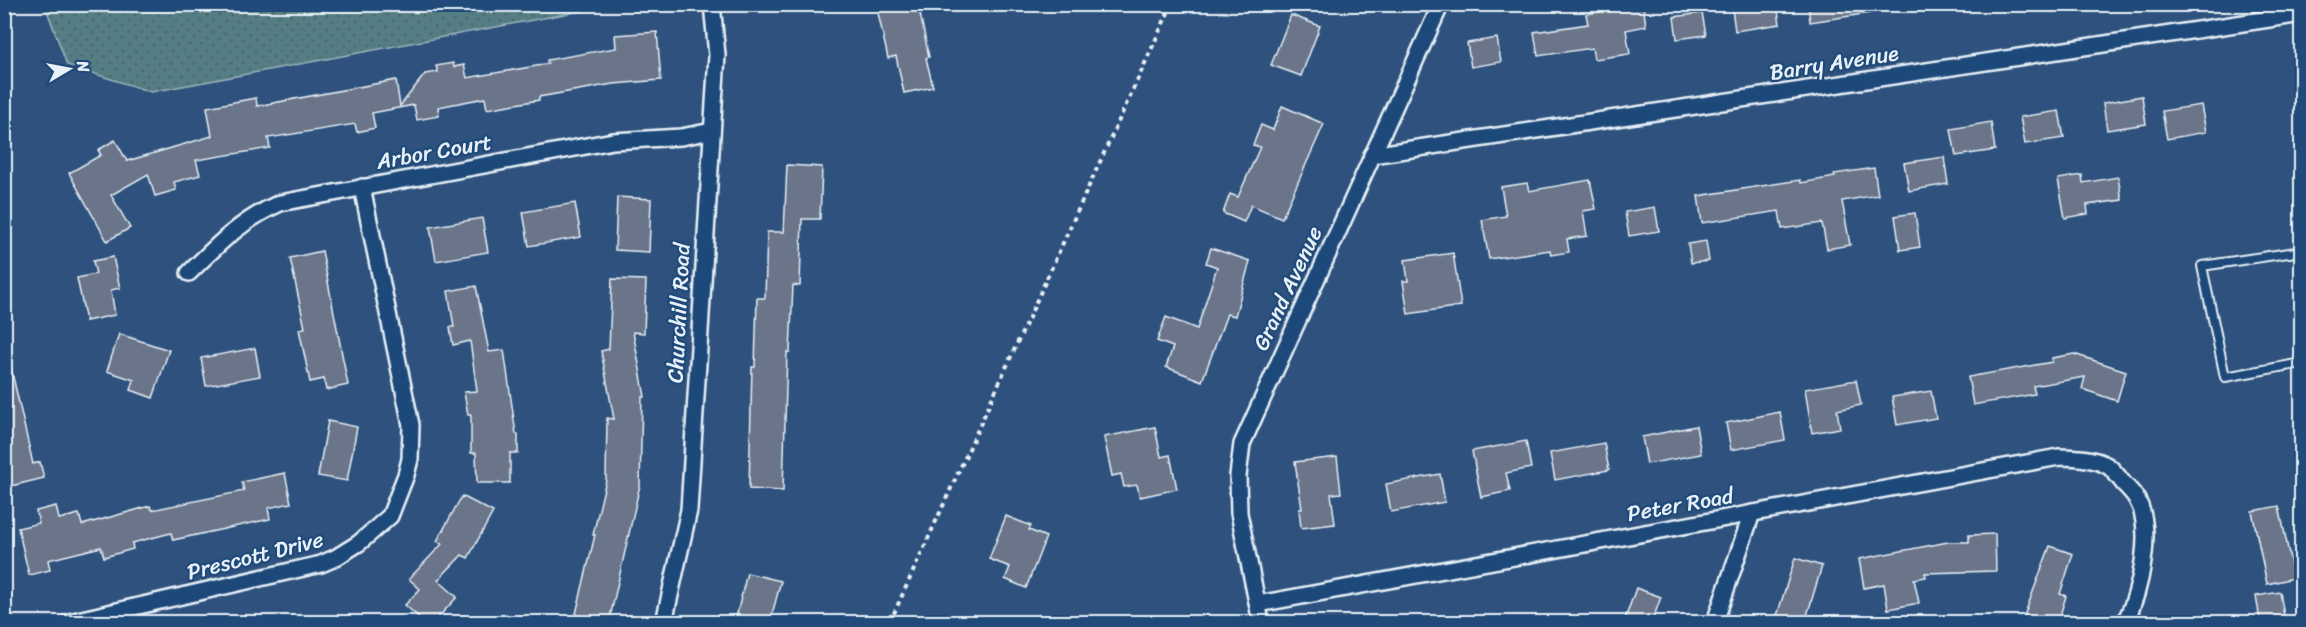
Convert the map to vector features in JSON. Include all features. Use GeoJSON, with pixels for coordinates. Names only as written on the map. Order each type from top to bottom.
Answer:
{"type":"FeatureCollection","features":[{"type":"Feature","properties":{"kind":"street","name":"Churchill Road"},"geometry":{"type":"LineString","coordinates":[[664,622],[689,510],[717,55],[712,4]]}},
{"type":"Feature","properties":{"kind":"street","name":"Grand Avenue"},"geometry":{"type":"LineString","coordinates":[[1261,622],[1239,513],[1238,476],[1242,444],[1441,4]]}},
{"type":"Feature","properties":{"kind":"street","name":"Barry Avenue"},"geometry":{"type":"LineString","coordinates":[[1372,155],[2301,15]]}},
{"type":"Feature","properties":{"kind":"street","name":"Arbor Court"},"geometry":{"type":"LineString","coordinates":[[189,273],[221,241],[260,212],[288,201],[613,141],[681,137],[712,131]]}},
{"type":"Feature","properties":{"kind":"street","name":"Prescott Drive"},"geometry":{"type":"LineString","coordinates":[[69,622],[321,564],[359,543],[390,516],[410,459],[411,425],[362,187]]}},
{"type":"Feature","properties":{"kind":"street","name":"Peter Road"},"geometry":{"type":"LineString","coordinates":[[1258,604],[2059,457],[2083,458],[2109,467],[2136,498],[2141,513],[2145,545],[2143,570],[2132,608],[2125,622]]}},
{"type":"Feature","properties":{"kind":"street"},"geometry":{"type":"LineString","coordinates":[[1715,622],[1752,513]]}},
{"type":"Feature","properties":{"kind":"lane"},"geometry":{"type":"LineString","coordinates":[[2301,251],[2202,266],[2225,377],[2301,363]]}},
{"type":"Feature","properties":{"kind":"path"},"geometry":{"type":"LineString","coordinates":[[890,622],[1172,4]]}},
{"type":"Feature","properties":{"kind":"green space"},"geometry":{"type":"Polygon","coordinates":[[[45,4],[613,5],[151,92],[67,65],[45,4]]]}},
{"type":"Feature","properties":{"kind":"building"},"geometry":{"type":"Polygon","coordinates":[[[876,4],[918,4],[933,87],[904,93],[896,56],[888,58],[876,4]]]}},
{"type":"Feature","properties":{"kind":"building"},"geometry":{"type":"Polygon","coordinates":[[[1643,4],[1646,26],[1626,30],[1630,54],[1594,59],[1592,48],[1538,56],[1534,32],[1588,24],[1586,14],[1643,4]]]}},
{"type":"Feature","properties":{"kind":"building"},"geometry":{"type":"Polygon","coordinates":[[[1756,4],[1777,4],[1780,24],[1735,31],[1732,8],[1756,4]]]}},
{"type":"Feature","properties":{"kind":"building"},"geometry":{"type":"Polygon","coordinates":[[[1808,4],[1869,4],[1870,13],[1810,22],[1808,4]]]}},
{"type":"Feature","properties":{"kind":"building"},"geometry":{"type":"Polygon","coordinates":[[[1702,13],[1706,35],[1677,39],[1674,17],[1702,13]]]}},
{"type":"Feature","properties":{"kind":"building"},"geometry":{"type":"Polygon","coordinates":[[[1291,15],[1320,26],[1301,76],[1271,65],[1291,15]]]}},
{"type":"Feature","properties":{"kind":"building"},"geometry":{"type":"Polygon","coordinates":[[[657,32],[661,80],[613,84],[487,109],[485,98],[438,107],[439,116],[417,120],[414,105],[372,113],[375,128],[357,132],[355,124],[268,138],[270,148],[196,160],[200,175],[174,182],[176,190],[155,196],[148,174],[111,195],[130,228],[107,241],[69,173],[101,155],[98,150],[115,140],[127,161],[212,136],[207,107],[256,98],[257,106],[396,80],[400,106],[425,74],[438,72],[436,66],[453,63],[454,67],[464,65],[467,78],[548,64],[547,60],[616,48],[615,35],[657,32]]]}},
{"type":"Feature","properties":{"kind":"building"},"geometry":{"type":"Polygon","coordinates":[[[1497,38],[1501,62],[1471,67],[1467,43],[1497,38]]]}},
{"type":"Feature","properties":{"kind":"building"},"geometry":{"type":"Polygon","coordinates":[[[2142,96],[2146,124],[2107,130],[2103,103],[2142,96]]]}},
{"type":"Feature","properties":{"kind":"building"},"geometry":{"type":"Polygon","coordinates":[[[2201,105],[2206,132],[2167,139],[2162,111],[2201,105]]]}},
{"type":"Feature","properties":{"kind":"building"},"geometry":{"type":"Polygon","coordinates":[[[1282,106],[1324,124],[1282,218],[1251,205],[1244,222],[1223,213],[1230,194],[1238,197],[1260,147],[1253,145],[1261,125],[1273,130],[1282,106]]]}},
{"type":"Feature","properties":{"kind":"building"},"geometry":{"type":"Polygon","coordinates":[[[2059,111],[2064,138],[2025,144],[2020,117],[2059,111]]]}},
{"type":"Feature","properties":{"kind":"building"},"geometry":{"type":"Polygon","coordinates":[[[1991,122],[1995,150],[1956,156],[1951,129],[1991,122]]]}},
{"type":"Feature","properties":{"kind":"building"},"geometry":{"type":"Polygon","coordinates":[[[1944,157],[1948,184],[1909,191],[1904,163],[1944,157]]]}},
{"type":"Feature","properties":{"kind":"building"},"geometry":{"type":"Polygon","coordinates":[[[787,165],[822,167],[820,219],[802,219],[800,286],[793,285],[790,352],[787,352],[783,491],[749,489],[752,367],[755,367],[757,298],[765,298],[767,232],[784,232],[787,165]]]}},
{"type":"Feature","properties":{"kind":"building"},"geometry":{"type":"Polygon","coordinates":[[[1874,168],[1878,195],[1842,201],[1850,245],[1827,249],[1822,223],[1782,229],[1779,211],[1702,223],[1698,196],[1800,180],[1801,183],[1835,177],[1834,174],[1874,168]]]}},
{"type":"Feature","properties":{"kind":"building"},"geometry":{"type":"Polygon","coordinates":[[[2082,175],[2083,183],[2118,177],[2122,200],[2087,205],[2088,214],[2065,218],[2058,179],[2082,175]]]}},
{"type":"Feature","properties":{"kind":"building"},"geometry":{"type":"Polygon","coordinates":[[[1590,180],[1596,209],[1583,211],[1587,236],[1567,239],[1569,252],[1551,255],[1550,250],[1489,259],[1482,220],[1506,216],[1501,187],[1527,183],[1529,191],[1590,180]]]}},
{"type":"Feature","properties":{"kind":"building"},"geometry":{"type":"Polygon","coordinates":[[[617,197],[651,199],[649,252],[615,250],[617,197]]]}},
{"type":"Feature","properties":{"kind":"building"},"geometry":{"type":"Polygon","coordinates":[[[575,203],[581,237],[529,246],[523,212],[575,203]]]}},
{"type":"Feature","properties":{"kind":"building"},"geometry":{"type":"Polygon","coordinates":[[[1655,207],[1659,231],[1629,236],[1625,212],[1655,207]]]}},
{"type":"Feature","properties":{"kind":"building"},"geometry":{"type":"Polygon","coordinates":[[[1915,213],[1920,247],[1900,250],[1895,216],[1915,213]]]}},
{"type":"Feature","properties":{"kind":"building"},"geometry":{"type":"Polygon","coordinates":[[[482,218],[488,252],[436,261],[430,227],[482,218]]]}},
{"type":"Feature","properties":{"kind":"building"},"geometry":{"type":"Polygon","coordinates":[[[1706,241],[1709,261],[1691,263],[1688,244],[1706,241]]]}},
{"type":"Feature","properties":{"kind":"building"},"geometry":{"type":"Polygon","coordinates":[[[1211,248],[1250,261],[1235,316],[1227,314],[1202,381],[1166,367],[1173,347],[1157,341],[1166,317],[1197,329],[1217,267],[1206,263],[1211,248]]]}},
{"type":"Feature","properties":{"kind":"building"},"geometry":{"type":"Polygon","coordinates":[[[322,251],[348,385],[326,390],[324,379],[310,382],[299,329],[305,328],[290,258],[322,251]]]}},
{"type":"Feature","properties":{"kind":"building"},"geometry":{"type":"Polygon","coordinates":[[[1453,253],[1461,306],[1408,314],[1403,281],[1408,281],[1405,260],[1453,253]]]}},
{"type":"Feature","properties":{"kind":"building"},"geometry":{"type":"Polygon","coordinates":[[[113,257],[120,288],[111,290],[115,315],[86,321],[77,278],[96,274],[93,261],[113,257]]]}},
{"type":"Feature","properties":{"kind":"building"},"geometry":{"type":"Polygon","coordinates":[[[612,279],[646,280],[644,333],[633,332],[645,397],[642,397],[640,485],[609,622],[574,622],[606,480],[607,418],[614,419],[601,351],[609,349],[612,279]]]}},
{"type":"Feature","properties":{"kind":"building"},"geometry":{"type":"Polygon","coordinates":[[[476,286],[489,352],[504,350],[516,434],[518,434],[518,453],[510,453],[510,483],[477,483],[476,453],[471,453],[471,415],[468,415],[464,392],[477,391],[470,341],[453,345],[450,327],[454,327],[448,291],[476,286]]]}},
{"type":"Feature","properties":{"kind":"building"},"geometry":{"type":"Polygon","coordinates":[[[119,334],[169,350],[153,398],[131,390],[134,380],[107,371],[119,334]]]}},
{"type":"Feature","properties":{"kind":"building"},"geometry":{"type":"Polygon","coordinates":[[[255,348],[260,376],[206,386],[201,358],[255,348]]]}},
{"type":"Feature","properties":{"kind":"building"},"geometry":{"type":"Polygon","coordinates":[[[2074,354],[2126,371],[2117,401],[2082,389],[2085,377],[2033,386],[2035,394],[1973,405],[1968,377],[2052,362],[2052,358],[2074,354]]]}},
{"type":"Feature","properties":{"kind":"building"},"geometry":{"type":"Polygon","coordinates":[[[11,368],[33,464],[40,462],[44,478],[11,486],[8,474],[4,475],[4,369],[11,368]]]}},
{"type":"Feature","properties":{"kind":"building"},"geometry":{"type":"Polygon","coordinates":[[[1856,380],[1861,405],[1837,410],[1840,428],[1812,433],[1805,389],[1856,380]]]}},
{"type":"Feature","properties":{"kind":"building"},"geometry":{"type":"Polygon","coordinates":[[[1931,391],[1936,418],[1897,425],[1892,397],[1931,391]]]}},
{"type":"Feature","properties":{"kind":"building"},"geometry":{"type":"Polygon","coordinates":[[[1780,412],[1785,440],[1731,450],[1726,423],[1780,412]]]}},
{"type":"Feature","properties":{"kind":"building"},"geometry":{"type":"Polygon","coordinates":[[[328,421],[357,427],[347,481],[318,476],[328,421]]]}},
{"type":"Feature","properties":{"kind":"building"},"geometry":{"type":"Polygon","coordinates":[[[1696,426],[1701,454],[1647,464],[1642,437],[1696,426]]]}},
{"type":"Feature","properties":{"kind":"building"},"geometry":{"type":"Polygon","coordinates":[[[1155,427],[1161,457],[1170,455],[1177,489],[1140,497],[1137,485],[1124,487],[1121,474],[1112,476],[1104,437],[1155,427]]]}},
{"type":"Feature","properties":{"kind":"building"},"geometry":{"type":"Polygon","coordinates":[[[1526,441],[1531,468],[1506,473],[1510,491],[1481,497],[1472,451],[1526,441]]]}},
{"type":"Feature","properties":{"kind":"building"},"geometry":{"type":"Polygon","coordinates":[[[1604,443],[1609,470],[1555,480],[1550,453],[1604,443]]]}},
{"type":"Feature","properties":{"kind":"building"},"geometry":{"type":"Polygon","coordinates":[[[1337,457],[1341,493],[1331,494],[1335,524],[1301,528],[1299,509],[1302,509],[1295,462],[1337,457]]]}},
{"type":"Feature","properties":{"kind":"building"},"geometry":{"type":"Polygon","coordinates":[[[285,473],[291,503],[268,508],[270,519],[173,540],[171,533],[132,543],[133,549],[104,557],[101,547],[48,560],[50,570],[29,575],[18,528],[39,523],[36,511],[56,506],[59,519],[79,514],[82,525],[150,506],[152,510],[244,491],[242,482],[285,473]]]}},
{"type":"Feature","properties":{"kind":"building"},"geometry":{"type":"Polygon","coordinates":[[[1440,474],[1445,502],[1391,512],[1386,484],[1440,474]]]}},
{"type":"Feature","properties":{"kind":"building"},"geometry":{"type":"Polygon","coordinates":[[[462,496],[493,512],[468,558],[462,555],[438,580],[457,597],[434,622],[424,622],[405,605],[420,589],[409,579],[442,544],[437,541],[462,496]]]}},
{"type":"Feature","properties":{"kind":"building"},"geometry":{"type":"Polygon","coordinates":[[[2279,506],[2294,578],[2267,584],[2252,511],[2279,506]]]}},
{"type":"Feature","properties":{"kind":"building"},"geometry":{"type":"Polygon","coordinates":[[[1006,516],[1031,526],[1029,530],[1046,537],[1026,588],[1005,579],[1010,567],[989,559],[1006,516]]]}},
{"type":"Feature","properties":{"kind":"building"},"geometry":{"type":"Polygon","coordinates":[[[1995,534],[1996,571],[1925,573],[1926,577],[1914,579],[1919,603],[1888,609],[1884,584],[1864,588],[1859,559],[1948,542],[1969,542],[1969,535],[1995,534]]]}},
{"type":"Feature","properties":{"kind":"building"},"geometry":{"type":"Polygon","coordinates":[[[2050,546],[2073,554],[2060,594],[2066,596],[2058,622],[2045,622],[2024,616],[2050,546]]]}},
{"type":"Feature","properties":{"kind":"building"},"geometry":{"type":"Polygon","coordinates":[[[1795,558],[1822,566],[1805,622],[1775,622],[1795,558]]]}},
{"type":"Feature","properties":{"kind":"building"},"geometry":{"type":"Polygon","coordinates":[[[747,573],[781,581],[770,622],[735,622],[747,573]]]}},
{"type":"Feature","properties":{"kind":"building"},"geometry":{"type":"Polygon","coordinates":[[[1636,588],[1661,597],[1652,622],[1624,622],[1636,588]]]}},
{"type":"Feature","properties":{"kind":"building"},"geometry":{"type":"Polygon","coordinates":[[[2280,592],[2284,616],[2260,620],[2256,596],[2280,592]]]}}]}
